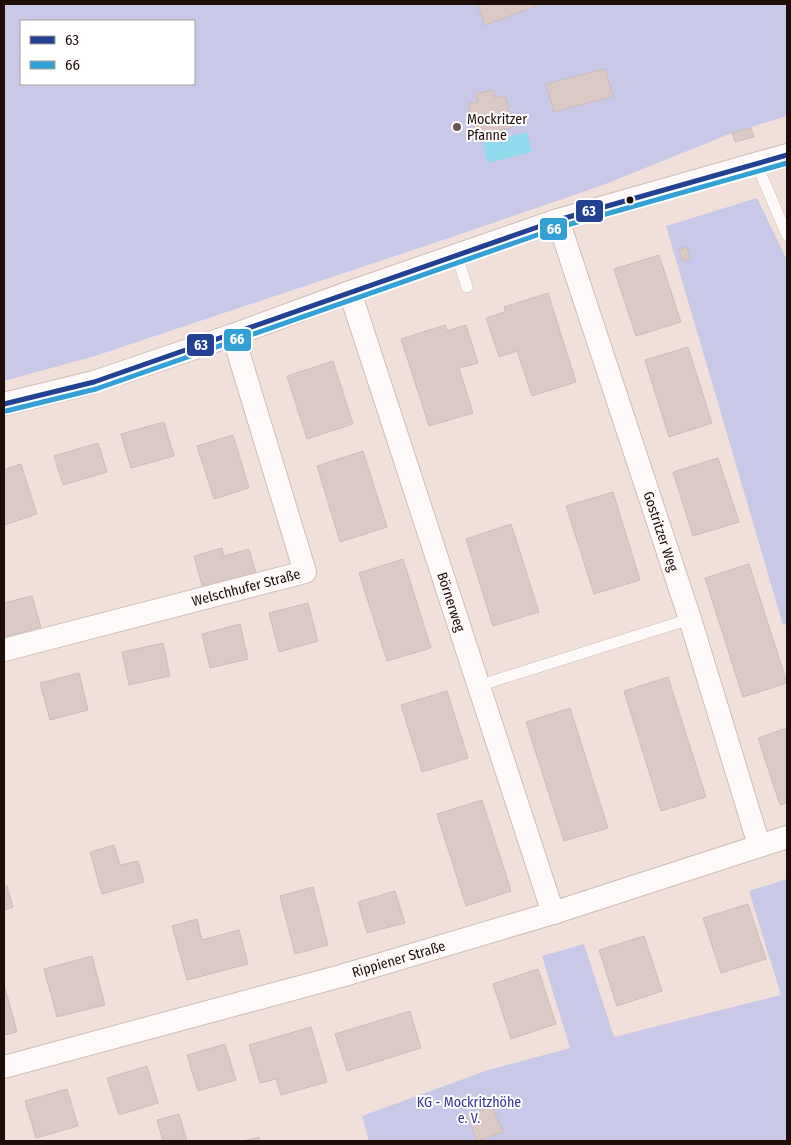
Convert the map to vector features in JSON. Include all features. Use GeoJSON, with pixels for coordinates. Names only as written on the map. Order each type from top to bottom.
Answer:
{"type":"FeatureCollection","features":[{"type":"Feature","properties":{"kind":"street"},"geometry":{"type":"LineString","coordinates":[[4,404],[94,382],[558,220],[787,155]]}},
{"type":"Feature","properties":{"kind":"street","name":"Gostritzer Weg"},"geometry":{"type":"LineString","coordinates":[[558,220],[690,619],[758,845]]}},
{"type":"Feature","properties":{"kind":"street","name":"Börnerweg"},"geometry":{"type":"LineString","coordinates":[[350,292],[481,685],[554,913]]}},
{"type":"Feature","properties":{"kind":"street","name":"Welschhufer Straße"},"geometry":{"type":"LineString","coordinates":[[4,650],[305,572],[233,335]]}},
{"type":"Feature","properties":{"kind":"street","name":"Rippiener Straße"},"geometry":{"type":"LineString","coordinates":[[4,1067],[341,976],[554,913],[787,837]]}},
{"type":"Feature","properties":{"kind":"lane"},"geometry":{"type":"LineString","coordinates":[[757,165],[787,235]]}},
{"type":"Feature","properties":{"kind":"lane"},"geometry":{"type":"LineString","coordinates":[[457,256],[467,287]]}},
{"type":"Feature","properties":{"kind":"lane"},"geometry":{"type":"LineString","coordinates":[[481,685],[690,619]]}},
{"type":"Feature","properties":{"kind":"green space"},"geometry":{"type":"Polygon","coordinates":[[[4,4],[787,4],[787,116],[732,133],[603,185],[95,356],[4,381],[4,4]]]}},
{"type":"Feature","properties":{"kind":"green space"},"geometry":{"type":"Polygon","coordinates":[[[757,198],[787,260],[787,624],[783,625],[666,226],[757,198]]]}},
{"type":"Feature","properties":{"kind":"green space","name":"KG - Mockritzhöhe e. V."},"geometry":{"type":"Polygon","coordinates":[[[787,879],[787,1141],[369,1141],[362,1116],[488,1070],[570,1048],[542,956],[584,944],[614,1037],[781,995],[749,891],[787,879]]]}},
{"type":"Feature","properties":{"kind":"shaded area"},"geometry":{"type":"Polygon","coordinates":[[[527,132],[532,152],[488,163],[483,143],[527,132]]]}},
{"type":"Feature","properties":{"kind":"building"},"geometry":{"type":"Polygon","coordinates":[[[485,4],[542,4],[485,25],[478,6],[485,4]]]}},
{"type":"Feature","properties":{"kind":"building"},"geometry":{"type":"Polygon","coordinates":[[[605,69],[613,96],[554,112],[546,84],[605,69]]]}},
{"type":"Feature","properties":{"kind":"building"},"geometry":{"type":"Polygon","coordinates":[[[493,90],[495,98],[505,96],[513,127],[476,136],[468,104],[478,102],[476,94],[493,90]]]}},
{"type":"Feature","properties":{"kind":"building"},"geometry":{"type":"Polygon","coordinates":[[[751,127],[754,137],[735,142],[732,133],[751,127]]]}},
{"type":"Feature","properties":{"kind":"building"},"geometry":{"type":"Polygon","coordinates":[[[687,247],[690,259],[682,261],[679,249],[687,247]]]}},
{"type":"Feature","properties":{"kind":"building"},"geometry":{"type":"Polygon","coordinates":[[[659,255],[681,322],[636,336],[614,269],[659,255]]]}},
{"type":"Feature","properties":{"kind":"building"},"geometry":{"type":"Polygon","coordinates":[[[548,293],[576,382],[532,396],[517,351],[499,357],[486,318],[505,312],[504,307],[548,293]]]}},
{"type":"Feature","properties":{"kind":"building"},"geometry":{"type":"Polygon","coordinates":[[[445,325],[447,331],[466,325],[478,363],[459,368],[473,413],[429,426],[401,339],[445,325]]]}},
{"type":"Feature","properties":{"kind":"building"},"geometry":{"type":"Polygon","coordinates":[[[688,347],[712,423],[669,437],[645,360],[688,347]]]}},
{"type":"Feature","properties":{"kind":"building"},"geometry":{"type":"Polygon","coordinates":[[[333,361],[353,424],[307,439],[287,376],[333,361]]]}},
{"type":"Feature","properties":{"kind":"building"},"geometry":{"type":"Polygon","coordinates":[[[164,422],[174,456],[131,468],[121,434],[164,422]]]}},
{"type":"Feature","properties":{"kind":"building"},"geometry":{"type":"Polygon","coordinates":[[[233,435],[249,488],[214,499],[197,446],[233,435]]]}},
{"type":"Feature","properties":{"kind":"building"},"geometry":{"type":"Polygon","coordinates":[[[98,443],[107,472],[63,485],[54,456],[98,443]]]}},
{"type":"Feature","properties":{"kind":"building"},"geometry":{"type":"Polygon","coordinates":[[[363,451],[387,527],[340,542],[317,466],[363,451]]]}},
{"type":"Feature","properties":{"kind":"building"},"geometry":{"type":"Polygon","coordinates":[[[718,458],[739,522],[693,536],[673,472],[718,458]]]}},
{"type":"Feature","properties":{"kind":"building"},"geometry":{"type":"Polygon","coordinates":[[[21,464],[37,514],[4,525],[4,470],[21,464]]]}},
{"type":"Feature","properties":{"kind":"building"},"geometry":{"type":"Polygon","coordinates":[[[613,492],[640,580],[594,594],[566,506],[613,492]]]}},
{"type":"Feature","properties":{"kind":"building"},"geometry":{"type":"Polygon","coordinates":[[[511,524],[539,612],[493,626],[466,539],[511,524]]]}},
{"type":"Feature","properties":{"kind":"building"},"geometry":{"type":"Polygon","coordinates":[[[222,548],[224,556],[249,549],[256,574],[203,589],[194,556],[222,548]]]}},
{"type":"Feature","properties":{"kind":"building"},"geometry":{"type":"Polygon","coordinates":[[[403,559],[431,648],[387,661],[359,573],[403,559]]]}},
{"type":"Feature","properties":{"kind":"building"},"geometry":{"type":"Polygon","coordinates":[[[749,564],[787,683],[743,697],[705,578],[749,564]]]}},
{"type":"Feature","properties":{"kind":"building"},"geometry":{"type":"Polygon","coordinates":[[[32,596],[41,627],[4,637],[4,603],[32,596]]]}},
{"type":"Feature","properties":{"kind":"building"},"geometry":{"type":"Polygon","coordinates":[[[308,603],[318,641],[279,652],[269,613],[308,603]]]}},
{"type":"Feature","properties":{"kind":"building"},"geometry":{"type":"Polygon","coordinates":[[[240,624],[248,659],[210,668],[202,634],[240,624]]]}},
{"type":"Feature","properties":{"kind":"building"},"geometry":{"type":"Polygon","coordinates":[[[163,643],[170,676],[129,685],[122,652],[163,643]]]}},
{"type":"Feature","properties":{"kind":"building"},"geometry":{"type":"Polygon","coordinates":[[[79,673],[88,710],[50,720],[40,683],[79,673]]]}},
{"type":"Feature","properties":{"kind":"building"},"geometry":{"type":"Polygon","coordinates":[[[668,677],[706,797],[661,811],[624,691],[668,677]]]}},
{"type":"Feature","properties":{"kind":"building"},"geometry":{"type":"Polygon","coordinates":[[[447,691],[468,758],[422,772],[401,705],[447,691]]]}},
{"type":"Feature","properties":{"kind":"building"},"geometry":{"type":"Polygon","coordinates":[[[570,708],[608,828],[564,841],[526,722],[570,708]]]}},
{"type":"Feature","properties":{"kind":"building"},"geometry":{"type":"Polygon","coordinates":[[[787,728],[787,803],[780,805],[758,738],[787,728]]]}},
{"type":"Feature","properties":{"kind":"building"},"geometry":{"type":"Polygon","coordinates":[[[482,800],[511,891],[466,906],[437,814],[482,800]]]}},
{"type":"Feature","properties":{"kind":"building"},"geometry":{"type":"Polygon","coordinates":[[[114,845],[120,865],[138,861],[144,882],[102,894],[90,852],[114,845]]]}},
{"type":"Feature","properties":{"kind":"building"},"geometry":{"type":"Polygon","coordinates":[[[4,886],[7,886],[13,907],[4,910],[4,886]]]}},
{"type":"Feature","properties":{"kind":"building"},"geometry":{"type":"Polygon","coordinates":[[[313,887],[328,945],[295,954],[280,896],[313,887]]]}},
{"type":"Feature","properties":{"kind":"building"},"geometry":{"type":"Polygon","coordinates":[[[395,891],[405,923],[367,933],[358,902],[395,891]]]}},
{"type":"Feature","properties":{"kind":"building"},"geometry":{"type":"Polygon","coordinates":[[[748,904],[766,959],[721,973],[703,918],[748,904]]]}},
{"type":"Feature","properties":{"kind":"building"},"geometry":{"type":"Polygon","coordinates":[[[197,919],[202,940],[239,930],[248,964],[187,980],[172,926],[197,919]]]}},
{"type":"Feature","properties":{"kind":"building"},"geometry":{"type":"Polygon","coordinates":[[[644,936],[662,991],[617,1006],[599,950],[644,936]]]}},
{"type":"Feature","properties":{"kind":"building"},"geometry":{"type":"Polygon","coordinates":[[[92,956],[105,1005],[57,1017],[44,969],[92,956]]]}},
{"type":"Feature","properties":{"kind":"building"},"geometry":{"type":"Polygon","coordinates":[[[538,969],[556,1024],[511,1039],[493,984],[538,969]]]}},
{"type":"Feature","properties":{"kind":"building"},"geometry":{"type":"Polygon","coordinates":[[[4,984],[17,1032],[4,1035],[4,984]]]}},
{"type":"Feature","properties":{"kind":"building"},"geometry":{"type":"Polygon","coordinates":[[[410,1011],[421,1048],[347,1071],[335,1034],[410,1011]]]}},
{"type":"Feature","properties":{"kind":"building"},"geometry":{"type":"Polygon","coordinates":[[[311,1027],[327,1082],[281,1095],[276,1079],[260,1083],[249,1045],[311,1027]]]}},
{"type":"Feature","properties":{"kind":"building"},"geometry":{"type":"Polygon","coordinates":[[[225,1044],[236,1080],[198,1091],[187,1055],[225,1044]]]}},
{"type":"Feature","properties":{"kind":"building"},"geometry":{"type":"Polygon","coordinates":[[[147,1066],[158,1103],[119,1115],[107,1078],[147,1066]]]}},
{"type":"Feature","properties":{"kind":"building"},"geometry":{"type":"Polygon","coordinates":[[[67,1089],[78,1126],[36,1138],[25,1101],[67,1089]]]}},
{"type":"Feature","properties":{"kind":"building"},"geometry":{"type":"Polygon","coordinates":[[[492,1106],[503,1132],[477,1141],[467,1116],[492,1106]]]}},
{"type":"Feature","properties":{"kind":"building"},"geometry":{"type":"Polygon","coordinates":[[[179,1114],[187,1141],[163,1141],[157,1120],[179,1114]]]}},
{"type":"Feature","properties":{"kind":"building"},"geometry":{"type":"Polygon","coordinates":[[[259,1137],[260,1141],[243,1141],[259,1137]]]}},
{"type":"Feature","properties":{"kind":"transit line","name":"63"},"geometry":{"type":"LineString","coordinates":[[4,404],[94,382],[558,220],[787,155]]}},
{"type":"Feature","properties":{"kind":"transit line","name":"66"},"geometry":{"type":"LineString","coordinates":[[6,411],[96,389],[560,227],[787,163]]}},
{"type":"Feature","properties":{"kind":"place","name":"Mockritzer Pfanne"},"geometry":{"type":"Point","coordinates":[457,127]}}]}
